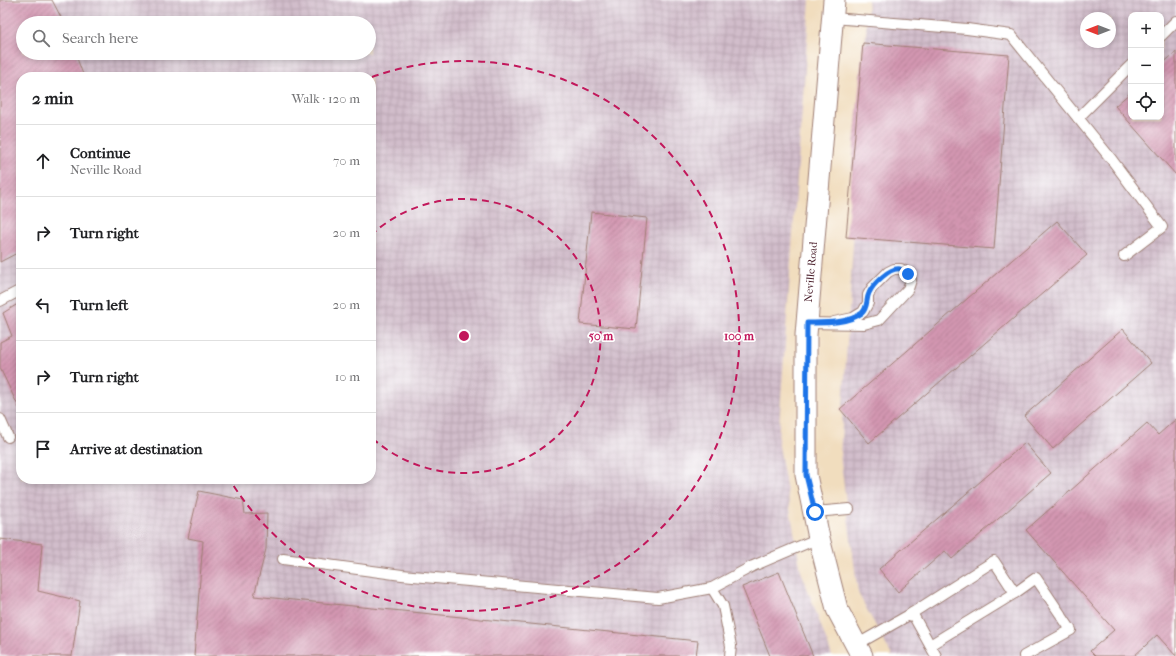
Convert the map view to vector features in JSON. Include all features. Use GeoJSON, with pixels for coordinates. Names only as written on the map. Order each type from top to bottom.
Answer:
{"type":"FeatureCollection","features":[{"type":"Feature","properties":{"kind":"street","name":"Neville Road"},"geometry":{"type":"LineString","coordinates":[[833,9],[807,323],[806,475],[837,609],[859,651]]}},
{"type":"Feature","properties":{"kind":"lane"},"geometry":{"type":"LineString","coordinates":[[833,9],[1011,35],[1112,160],[1162,227],[1124,256]]}},
{"type":"Feature","properties":{"kind":"lane"},"geometry":{"type":"LineString","coordinates":[[1164,33],[1176,21]]}},
{"type":"Feature","properties":{"kind":"lane"},"geometry":{"type":"LineString","coordinates":[[1078,118],[1128,68]]}},
{"type":"Feature","properties":{"kind":"lane"},"geometry":{"type":"LineString","coordinates":[[807,323],[834,322],[864,324],[879,320],[908,289],[911,280],[908,274],[901,269],[894,269],[888,272],[872,288],[868,295],[868,303],[863,312],[853,318],[834,322]]}},
{"type":"Feature","properties":{"kind":"lane"},"geometry":{"type":"LineString","coordinates":[[0,301],[16,293]]}},
{"type":"Feature","properties":{"kind":"lane"},"geometry":{"type":"LineString","coordinates":[[0,419],[8,436]]}},
{"type":"Feature","properties":{"kind":"lane"},"geometry":{"type":"LineString","coordinates":[[815,512],[849,509]]}},
{"type":"Feature","properties":{"kind":"lane"},"geometry":{"type":"LineString","coordinates":[[283,559],[402,575],[658,598],[712,588],[752,566],[820,538]]}},
{"type":"Feature","properties":{"kind":"lane"},"geometry":{"type":"LineString","coordinates":[[859,651],[912,613],[994,561],[1015,593]]}},
{"type":"Feature","properties":{"kind":"lane"},"geometry":{"type":"LineString","coordinates":[[930,645],[1015,593],[1036,578],[1071,630],[1024,656]]}},
{"type":"Feature","properties":{"kind":"lane"},"geometry":{"type":"LineString","coordinates":[[712,588],[723,606],[731,646],[730,656]]}},
{"type":"Feature","properties":{"kind":"lane"},"geometry":{"type":"LineString","coordinates":[[912,613],[936,656]]}},
{"type":"Feature","properties":{"kind":"shaded area"},"geometry":{"type":"Polygon","coordinates":[[[0,0],[810,0],[778,440],[801,571],[832,656],[0,656],[0,0]]]}},
{"type":"Feature","properties":{"kind":"shaded area"},"geometry":{"type":"Polygon","coordinates":[[[868,0],[1176,0],[1176,656],[892,656],[858,593],[840,456],[868,0]]]}},
{"type":"Feature","properties":{"kind":"building"},"geometry":{"type":"Polygon","coordinates":[[[0,0],[52,0],[60,16],[16,16],[16,60],[78,60],[82,72],[16,72],[16,254],[0,262],[0,0]]]}},
{"type":"Feature","properties":{"kind":"building"},"geometry":{"type":"Polygon","coordinates":[[[863,43],[1009,55],[994,249],[846,237],[863,43]]]}},
{"type":"Feature","properties":{"kind":"building"},"geometry":{"type":"Polygon","coordinates":[[[1176,52],[1176,175],[1115,106],[1128,95],[1128,120],[1164,120],[1164,62],[1176,52]]]}},
{"type":"Feature","properties":{"kind":"building"},"geometry":{"type":"Polygon","coordinates":[[[591,212],[647,218],[636,329],[580,324],[591,212]]]}},
{"type":"Feature","properties":{"kind":"building"},"geometry":{"type":"Polygon","coordinates":[[[1057,221],[1087,255],[869,443],[840,409],[1057,221]]]}},
{"type":"Feature","properties":{"kind":"building"},"geometry":{"type":"Polygon","coordinates":[[[16,305],[16,402],[0,368],[0,342],[12,336],[3,313],[16,305]]]}},
{"type":"Feature","properties":{"kind":"building"},"geometry":{"type":"Polygon","coordinates":[[[1123,329],[1151,363],[1053,449],[1024,416],[1123,329]]]}},
{"type":"Feature","properties":{"kind":"building"},"geometry":{"type":"Polygon","coordinates":[[[1176,419],[1176,656],[1157,635],[1134,656],[1095,656],[1090,651],[1114,630],[1026,530],[1147,423],[1158,435],[1176,419]]]}},
{"type":"Feature","properties":{"kind":"building"},"geometry":{"type":"Polygon","coordinates":[[[1025,443],[1051,473],[952,559],[945,551],[898,592],[879,569],[1025,443]]]}},
{"type":"Feature","properties":{"kind":"building"},"geometry":{"type":"Polygon","coordinates":[[[199,491],[243,500],[245,514],[267,513],[266,549],[254,596],[698,641],[696,656],[194,656],[203,541],[188,538],[199,491]]]}},
{"type":"Feature","properties":{"kind":"building"},"geometry":{"type":"Polygon","coordinates":[[[0,539],[42,544],[38,591],[80,601],[72,656],[0,656],[0,539]]]}},
{"type":"Feature","properties":{"kind":"building"},"geometry":{"type":"Polygon","coordinates":[[[779,572],[813,656],[770,656],[742,587],[779,572]]]}},
{"type":"Feature","properties":{"kind":"route"},"geometry":{"type":"LineString","coordinates":[[815,512],[806,475],[807,323],[834,322],[853,318],[863,312],[868,303],[868,295],[872,288],[888,272],[894,269],[901,269],[908,274]]}}]}
